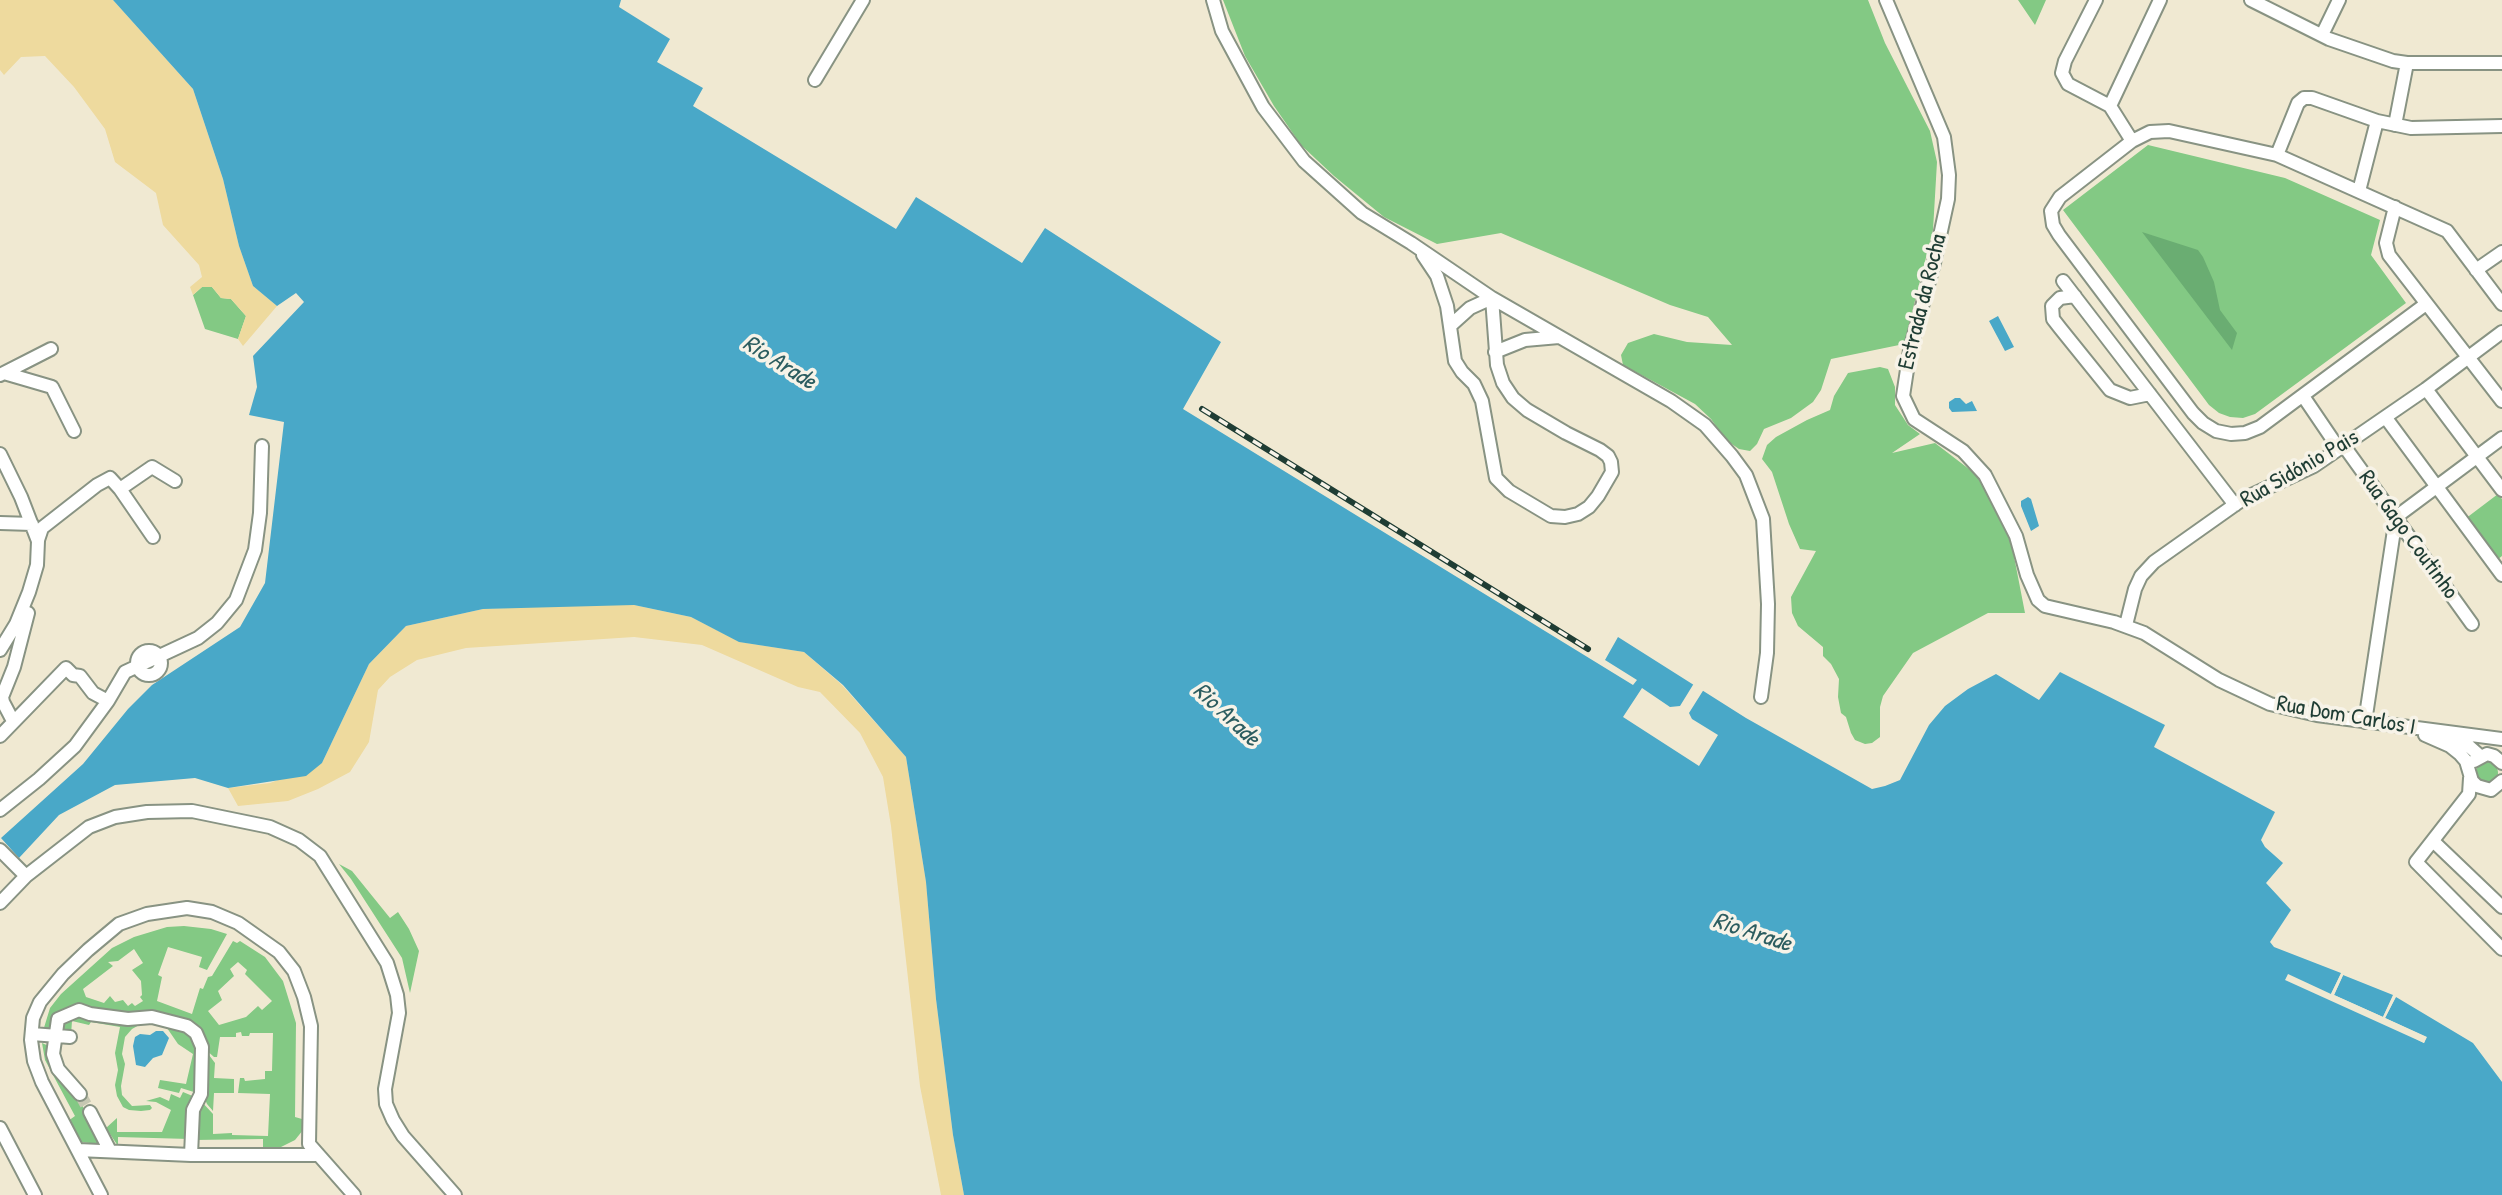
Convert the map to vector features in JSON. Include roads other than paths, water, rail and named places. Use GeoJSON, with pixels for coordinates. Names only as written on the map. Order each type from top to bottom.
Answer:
{"type":"FeatureCollection","features":[{"type":"Feature","properties":{"kind":"street"},"geometry":{"type":"LineString","coordinates":[[815,80],[863,0]]}},
{"type":"Feature","properties":{"kind":"street"},"geometry":{"type":"LineString","coordinates":[[1213,0],[1222,31],[1262,107],[1304,161],[1362,214],[1420,248],[1492,298],[1671,401],[1704,425],[1732,456],[1746,475],[1763,519],[1767,653],[1761,697]]}},
{"type":"Feature","properties":{"kind":"street","name":"Estrada da Rocha"},"geometry":{"type":"LineString","coordinates":[[1886,0],[1944,137],[1949,175],[1948,199],[1934,264],[1906,368],[1903,387],[1906,404],[1914,419],[1963,451],[1985,475],[2016,537],[2027,575],[2038,600],[2053,609],[2126,625]]}},
{"type":"Feature","properties":{"kind":"street"},"geometry":{"type":"LineString","coordinates":[[2096,0],[2065,61],[2062,73],[2068,85],[2110,106],[2132,141]]}},
{"type":"Feature","properties":{"kind":"street"},"geometry":{"type":"LineString","coordinates":[[2110,106],[2160,0]]}},
{"type":"Feature","properties":{"kind":"street"},"geometry":{"type":"LineString","coordinates":[[2251,0],[2353,49],[2407,63],[2502,63]]}},
{"type":"Feature","properties":{"kind":"street"},"geometry":{"type":"LineString","coordinates":[[2322,35],[2339,0]]}},
{"type":"Feature","properties":{"kind":"street"},"geometry":{"type":"LineString","coordinates":[[2395,125],[2407,63]]}},
{"type":"Feature","properties":{"kind":"street"},"geometry":{"type":"LineString","coordinates":[[2277,155],[2298,103],[2304,97],[2395,125],[2427,129],[2502,126]]}},
{"type":"Feature","properties":{"kind":"street"},"geometry":{"type":"LineString","coordinates":[[2359,191],[2377,121]]}},
{"type":"Feature","properties":{"kind":"street"},"geometry":{"type":"LineString","coordinates":[[2426,304],[2260,427],[2245,433],[2216,431],[2203,423],[2059,235],[2051,216],[2053,206],[2060,197],[2132,141],[2150,132],[2160,130],[2277,155],[2447,231],[2502,304]]}},
{"type":"Feature","properties":{"kind":"street"},"geometry":{"type":"LineString","coordinates":[[2395,207],[2387,248],[2393,260],[2502,401]]}},
{"type":"Feature","properties":{"kind":"street"},"geometry":{"type":"LineString","coordinates":[[1420,248],[1437,276],[1447,306],[1455,361],[1474,384],[1482,401],[1496,478],[1509,491],[1551,516],[1578,514],[1589,507],[1609,480],[1612,472],[1608,456],[1527,410],[1513,398],[1502,379],[1495,352],[1496,321],[1492,298]]}},
{"type":"Feature","properties":{"kind":"street"},"geometry":{"type":"LineString","coordinates":[[2476,270],[2502,252]]}},
{"type":"Feature","properties":{"kind":"street"},"geometry":{"type":"LineString","coordinates":[[2063,281],[2235,505]]}},
{"type":"Feature","properties":{"kind":"street"},"geometry":{"type":"LineString","coordinates":[[2075,296],[2060,298],[2052,306],[2053,319],[2110,390],[2130,398],[2150,394]]}},
{"type":"Feature","properties":{"kind":"street"},"geometry":{"type":"LineString","coordinates":[[1450,326],[1469,308],[1492,298]]}},
{"type":"Feature","properties":{"kind":"street","name":"Rua Sidónio Pais"},"geometry":{"type":"LineString","coordinates":[[2126,625],[2135,589],[2146,569],[2235,505],[2279,480],[2314,466],[2342,448],[2469,359],[2502,332]]}},
{"type":"Feature","properties":{"kind":"street"},"geometry":{"type":"LineString","coordinates":[[1495,352],[1525,340],[1560,337]]}},
{"type":"Feature","properties":{"kind":"street"},"geometry":{"type":"LineString","coordinates":[[2,374],[51,349]]}},
{"type":"Feature","properties":{"kind":"street"},"geometry":{"type":"LineString","coordinates":[[2,374],[52,387],[74,431]]}},
{"type":"Feature","properties":{"kind":"street"},"geometry":{"type":"LineString","coordinates":[[2426,389],[2502,490]]}},
{"type":"Feature","properties":{"kind":"street","name":"Rua Gago Coutinho"},"geometry":{"type":"LineString","coordinates":[[2303,396],[2396,517],[2472,624]]}},
{"type":"Feature","properties":{"kind":"street"},"geometry":{"type":"LineString","coordinates":[[2386,418],[2502,575]]}},
{"type":"Feature","properties":{"kind":"street"},"geometry":{"type":"LineString","coordinates":[[2365,722],[2396,517],[2502,438]]}},
{"type":"Feature","properties":{"kind":"street"},"geometry":{"type":"LineString","coordinates":[[0,810],[75,746],[108,701],[125,672],[198,638],[217,623],[236,600],[255,550],[260,513],[262,446]]}},
{"type":"Feature","properties":{"kind":"street"},"geometry":{"type":"LineString","coordinates":[[1,457],[38,541]]}},
{"type":"Feature","properties":{"kind":"street"},"geometry":{"type":"LineString","coordinates":[[120,489],[152,467],[175,481]]}},
{"type":"Feature","properties":{"kind":"street"},"geometry":{"type":"LineString","coordinates":[[13,721],[2,697],[15,667],[24,622],[37,592],[38,541],[42,528],[110,478],[153,537]]}},
{"type":"Feature","properties":{"kind":"street"},"geometry":{"type":"LineString","coordinates":[[0,523],[32,524]]}},
{"type":"Feature","properties":{"kind":"street"},"geometry":{"type":"LineString","coordinates":[[0,650],[16,624],[37,565]]}},
{"type":"Feature","properties":{"kind":"street","name":"Rua Dom Carlos I"},"geometry":{"type":"LineString","coordinates":[[2126,625],[2144,633],[2220,680],[2270,704],[2317,715],[2502,738]]}},
{"type":"Feature","properties":{"kind":"street"},"geometry":{"type":"LineString","coordinates":[[0,736],[66,668],[73,676],[80,676],[93,693],[108,701]]}},
{"type":"Feature","properties":{"kind":"street"},"geometry":{"type":"LineString","coordinates":[[2398,726],[2450,746],[2460,754],[2474,784],[2483,789],[2494,788],[2502,781]]}},
{"type":"Feature","properties":{"kind":"street"},"geometry":{"type":"LineString","coordinates":[[2431,731],[2463,741],[2502,763]]}},
{"type":"Feature","properties":{"kind":"street"},"geometry":{"type":"LineString","coordinates":[[2502,747],[2472,763],[2469,794],[2416,862],[2502,949]]}},
{"type":"Feature","properties":{"kind":"street"},"geometry":{"type":"LineString","coordinates":[[0,904],[26,876],[89,827],[115,817],[147,812],[192,811],[270,827],[299,840],[320,856],[387,963],[397,995],[399,1013],[385,1089],[387,1104],[403,1136],[455,1195]]}},
{"type":"Feature","properties":{"kind":"street"},"geometry":{"type":"LineString","coordinates":[[2434,842],[2502,907]]}},
{"type":"Feature","properties":{"kind":"street"},"geometry":{"type":"LineString","coordinates":[[0,850],[26,876]]}},
{"type":"Feature","properties":{"kind":"street"},"geometry":{"type":"LineString","coordinates":[[101,1195],[42,1082],[34,1061],[33,1018],[40,1002],[63,974],[119,924],[147,914],[187,908],[212,912],[238,923],[279,952],[294,971],[311,1026],[309,1144],[354,1195]]}},
{"type":"Feature","properties":{"kind":"street"},"geometry":{"type":"LineString","coordinates":[[80,1094],[58,1069],[53,1054],[58,1019],[69,1012],[79,1010],[90,1014],[128,1018],[152,1017],[187,1026],[195,1033],[202,1047],[201,1094],[193,1110],[191,1155]]}},
{"type":"Feature","properties":{"kind":"street"},"geometry":{"type":"LineString","coordinates":[[32,1034],[70,1037]]}},
{"type":"Feature","properties":{"kind":"street"},"geometry":{"type":"LineString","coordinates":[[90,1112],[110,1151]]}},
{"type":"Feature","properties":{"kind":"street"},"geometry":{"type":"LineString","coordinates":[[0,1128],[35,1195]]}},
{"type":"Feature","properties":{"kind":"street"},"geometry":{"type":"LineString","coordinates":[[78,1150],[191,1155],[317,1154]]}},
{"type":"Feature","properties":{"kind":"water","name":"Rio Arade"},"geometry":{"type":"Polygon","coordinates":[[[113,0],[621,0],[619,7],[670,39],[657,62],[703,88],[693,106],[896,229],[916,197],[1022,263],[1045,228],[1221,342],[1183,409],[1633,685],[1637,680],[1605,660],[1618,637],[1746,718],[1872,789],[1900,780],[1929,725],[1945,706],[1968,689],[1996,674],[2039,700],[2060,672],[2165,725],[2154,747],[2275,812],[2261,840],[2283,863],[2266,883],[2291,910],[2270,942],[2274,947],[2341,973],[2331,994],[2424,1043],[2426,1037],[2385,1018],[2396,997],[2473,1043],[2502,1082],[2502,1195],[964,1195],[953,1135],[936,999],[926,882],[906,757],[843,685],[804,652],[739,642],[691,617],[634,605],[483,609],[406,626],[369,664],[322,763],[306,776],[228,788],[195,778],[115,785],[59,815],[19,858],[1,838],[83,764],[128,709],[152,685],[240,627],[265,583],[284,422],[249,415],[257,387],[253,356],[304,302],[296,293],[277,306],[253,286],[239,246],[223,179],[193,89],[113,0]]]}},
{"type":"Feature","properties":{"kind":"water"},"geometry":{"type":"Polygon","coordinates":[[[1998,316],[2014,347],[2005,351],[1989,321],[1998,316]]]}},
{"type":"Feature","properties":{"kind":"water"},"geometry":{"type":"Polygon","coordinates":[[[1960,398],[1966,404],[1972,401],[1977,411],[1952,412],[1949,402],[1960,398]]]}},
{"type":"Feature","properties":{"kind":"water"},"geometry":{"type":"Polygon","coordinates":[[[2028,497],[2039,526],[2031,531],[2021,506],[2021,501],[2028,497]]]}},
{"type":"Feature","properties":{"kind":"water"},"geometry":{"type":"Polygon","coordinates":[[[2343,975],[2393,995],[2383,1017],[2334,995],[2343,975]]]}},
{"type":"Feature","properties":{"kind":"water"},"geometry":{"type":"Polygon","coordinates":[[[163,1031],[169,1038],[162,1055],[153,1058],[145,1067],[136,1065],[133,1046],[135,1037],[140,1034],[150,1035],[163,1031]]]}},
{"type":"Feature","properties":{"kind":"tunnel"},"geometry":{"type":"LineString","coordinates":[[80,1094],[90,1112]]}},
{"type":"Feature","properties":{"kind":"railway"},"geometry":{"type":"LineString","coordinates":[[1202,409],[1588,649]]}}]}
